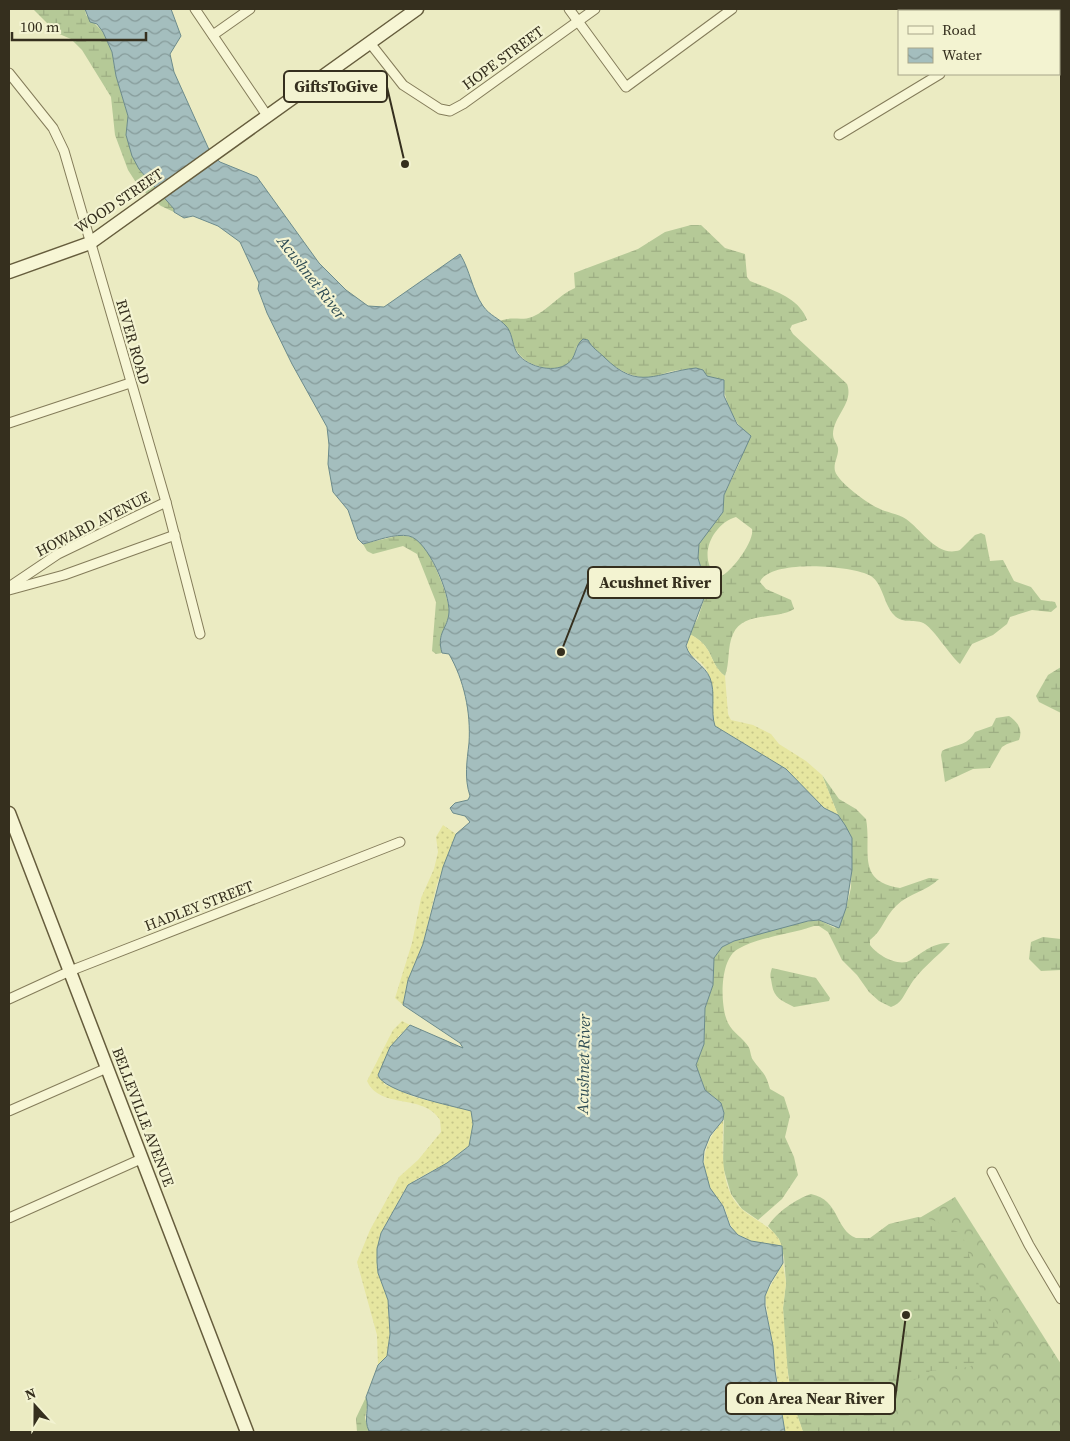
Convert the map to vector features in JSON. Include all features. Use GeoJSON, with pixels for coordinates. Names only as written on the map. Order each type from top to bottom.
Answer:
{"type":"FeatureCollection","features":[{"type":"Feature","properties":{"kind":"main road","name":"WOOD STREET"},"geometry":{"type":"LineString","coordinates":[[9,272],[90,243],[150,202],[417,9]]}},
{"type":"Feature","properties":{"kind":"main road","name":"BELLEVILLE AVENUE"},"geometry":{"type":"LineString","coordinates":[[9,814],[247,1432]]}},
{"type":"Feature","properties":{"kind":"street"},"geometry":{"type":"LineString","coordinates":[[195,9],[268,117]]}},
{"type":"Feature","properties":{"kind":"street"},"geometry":{"type":"LineString","coordinates":[[213,34],[250,9]]}},
{"type":"Feature","properties":{"kind":"street"},"geometry":{"type":"LineString","coordinates":[[569,9],[626,87],[732,9]]}},
{"type":"Feature","properties":{"kind":"street","name":"HOPE STREET"},"geometry":{"type":"LineString","coordinates":[[370,43],[403,85],[440,109],[450,111],[463,104],[595,9]]}},
{"type":"Feature","properties":{"kind":"street","name":"RIVER ROAD"},"geometry":{"type":"LineString","coordinates":[[9,73],[58,135],[166,502],[200,634]]}},
{"type":"Feature","properties":{"kind":"street"},"geometry":{"type":"LineString","coordinates":[[839,135],[938,75]]}},
{"type":"Feature","properties":{"kind":"street"},"geometry":{"type":"LineString","coordinates":[[9,423],[130,383]]}},
{"type":"Feature","properties":{"kind":"street","name":"HOWARD AVENUE"},"geometry":{"type":"LineString","coordinates":[[9,589],[58,554],[166,502]]}},
{"type":"Feature","properties":{"kind":"street","name":"HOWARD AVENUE"},"geometry":{"type":"LineString","coordinates":[[9,589],[64,575],[175,535]]}},
{"type":"Feature","properties":{"kind":"street","name":"HADLEY STREET"},"geometry":{"type":"LineString","coordinates":[[9,999],[70,971],[400,842]]}},
{"type":"Feature","properties":{"kind":"street"},"geometry":{"type":"LineString","coordinates":[[9,1110],[107,1068]]}},
{"type":"Feature","properties":{"kind":"street"},"geometry":{"type":"LineString","coordinates":[[9,1218],[141,1160]]}},
{"type":"Feature","properties":{"kind":"street"},"geometry":{"type":"LineString","coordinates":[[992,1172],[1028,1245],[1061,1299]]}},
{"type":"Feature","properties":{"kind":"green space"},"geometry":{"type":"Polygon","coordinates":[[[33,9],[85,9],[86,15],[103,32],[112,52],[116,76],[128,116],[126,135],[139,169],[174,209],[174,212],[161,206],[150,197],[137,184],[128,170],[115,135],[111,97],[82,50],[71,39],[57,33],[33,9]]]}},
{"type":"Feature","properties":{"kind":"green space"},"geometry":{"type":"Polygon","coordinates":[[[691,225],[701,225],[725,248],[745,254],[747,277],[750,281],[783,295],[798,305],[803,312],[807,320],[792,325],[790,329],[793,334],[847,384],[848,397],[834,427],[833,434],[838,448],[835,471],[841,481],[860,497],[881,510],[906,519],[930,542],[944,550],[960,550],[975,535],[981,533],[985,535],[990,561],[1003,560],[1014,581],[1031,587],[1041,600],[1055,602],[1057,607],[1051,612],[1032,610],[1010,617],[1007,624],[993,635],[972,644],[960,664],[925,624],[918,621],[901,620],[894,615],[878,584],[871,576],[861,572],[830,567],[794,567],[778,570],[767,575],[760,582],[766,589],[791,600],[794,609],[752,619],[738,627],[731,639],[725,676],[716,666],[703,644],[689,634],[698,618],[706,593],[706,585],[698,558],[699,544],[710,527],[719,518],[724,495],[740,462],[744,432],[731,411],[724,388],[706,376],[686,370],[673,371],[652,377],[643,377],[625,372],[607,361],[588,341],[577,346],[572,360],[566,365],[559,368],[543,368],[521,357],[506,328],[500,321],[528,318],[538,314],[575,288],[574,273],[638,249],[665,232],[691,225]],[[736,517],[727,521],[714,534],[708,552],[708,561],[711,570],[718,577],[728,571],[740,557],[750,541],[752,529],[736,517]]]}},
{"type":"Feature","properties":{"kind":"green space"},"geometry":{"type":"Polygon","coordinates":[[[397,536],[411,537],[419,541],[434,564],[443,586],[449,612],[440,641],[442,653],[436,654],[432,651],[436,602],[417,554],[403,546],[373,554],[367,551],[363,544],[397,536]]]}},
{"type":"Feature","properties":{"kind":"green space"},"geometry":{"type":"Polygon","coordinates":[[[1061,667],[1061,713],[1039,702],[1036,696],[1048,675],[1061,667]]]}},
{"type":"Feature","properties":{"kind":"green space"},"geometry":{"type":"Polygon","coordinates":[[[1009,716],[1019,726],[1019,740],[1002,747],[990,768],[973,769],[945,782],[942,751],[964,743],[975,732],[992,726],[996,718],[1009,716]]]}},
{"type":"Feature","properties":{"kind":"green space"},"geometry":{"type":"Polygon","coordinates":[[[822,775],[839,799],[856,809],[866,819],[868,862],[871,871],[877,879],[900,888],[929,878],[939,879],[896,906],[870,940],[870,945],[873,949],[889,959],[906,962],[933,946],[950,943],[918,975],[900,1001],[891,1007],[879,1001],[869,992],[857,975],[842,960],[828,932],[819,926],[756,941],[738,949],[732,954],[724,973],[723,995],[725,1016],[730,1027],[750,1049],[752,1058],[765,1075],[770,1089],[784,1097],[790,1116],[785,1137],[794,1157],[798,1175],[782,1199],[758,1220],[742,1209],[731,1194],[723,1167],[724,1113],[721,1103],[705,1090],[696,1065],[704,1044],[705,1008],[713,985],[714,958],[722,947],[734,941],[795,923],[819,920],[835,928],[846,908],[851,888],[852,838],[838,815],[822,775]]]}},
{"type":"Feature","properties":{"kind":"green space"},"geometry":{"type":"Polygon","coordinates":[[[1043,937],[1061,939],[1061,970],[1041,971],[1029,959],[1031,942],[1043,937]]]}},
{"type":"Feature","properties":{"kind":"green space"},"geometry":{"type":"Polygon","coordinates":[[[772,968],[816,978],[830,998],[829,1001],[794,1007],[779,999],[773,989],[772,968]]]}},
{"type":"Feature","properties":{"kind":"green space"},"geometry":{"type":"Polygon","coordinates":[[[811,1194],[827,1202],[844,1229],[856,1238],[870,1238],[889,1224],[918,1217],[933,1220],[962,1234],[979,1285],[997,1324],[1001,1351],[975,1365],[959,1369],[930,1371],[919,1378],[882,1388],[879,1395],[889,1415],[906,1432],[803,1432],[792,1400],[785,1352],[783,1308],[786,1283],[784,1257],[779,1239],[768,1226],[787,1207],[811,1194]]]}},
{"type":"Feature","properties":{"kind":"green space"},"geometry":{"type":"Polygon","coordinates":[[[955,1197],[1061,1364],[1061,1432],[807,1432],[862,1252],[955,1197]]]}},
{"type":"Feature","properties":{"kind":"green space"},"geometry":{"type":"Polygon","coordinates":[[[366,1397],[368,1402],[365,1418],[369,1431],[373,1432],[357,1432],[356,1418],[366,1397]]]}},
{"type":"Feature","properties":{"kind":"sand"},"geometry":{"type":"Polygon","coordinates":[[[689,634],[703,644],[716,666],[725,676],[728,714],[731,720],[753,725],[771,734],[779,744],[806,761],[822,775],[838,815],[824,808],[786,769],[715,726],[712,712],[711,683],[706,669],[689,652],[689,634]]]}},
{"type":"Feature","properties":{"kind":"sand"},"geometry":{"type":"Polygon","coordinates":[[[443,825],[456,834],[437,884],[423,944],[408,980],[403,1005],[395,998],[412,943],[421,898],[434,869],[438,852],[436,837],[443,825]]]}},
{"type":"Feature","properties":{"kind":"sand"},"geometry":{"type":"Polygon","coordinates":[[[402,1021],[410,1025],[398,1037],[384,1084],[414,1097],[471,1111],[473,1124],[469,1146],[447,1163],[415,1180],[404,1191],[381,1233],[377,1262],[378,1273],[388,1300],[390,1334],[387,1356],[378,1365],[377,1335],[357,1262],[370,1230],[399,1177],[418,1160],[441,1132],[440,1120],[433,1112],[413,1103],[382,1096],[373,1090],[367,1081],[393,1030],[402,1021]]]}},
{"type":"Feature","properties":{"kind":"sand"},"geometry":{"type":"Polygon","coordinates":[[[723,1120],[724,1171],[731,1195],[748,1214],[776,1235],[782,1246],[750,1241],[736,1233],[731,1227],[724,1207],[707,1181],[704,1162],[705,1154],[712,1137],[723,1120]]]}},
{"type":"Feature","properties":{"kind":"sand"},"geometry":{"type":"Polygon","coordinates":[[[783,1263],[786,1283],[783,1308],[788,1375],[792,1400],[803,1432],[785,1432],[765,1296],[783,1263]]]}},
{"type":"Feature","properties":{"kind":"water"},"geometry":{"type":"Polygon","coordinates":[[[85,9],[171,9],[181,36],[170,54],[174,72],[211,154],[220,162],[257,177],[319,263],[346,290],[368,306],[384,307],[460,254],[483,306],[510,331],[516,351],[525,361],[539,367],[561,367],[570,361],[583,339],[588,340],[616,368],[638,377],[659,376],[696,368],[703,370],[707,376],[724,380],[724,396],[737,424],[751,436],[724,495],[723,512],[699,544],[698,558],[706,585],[706,593],[686,646],[710,678],[713,690],[715,726],[786,769],[824,808],[838,815],[852,838],[852,870],[846,908],[839,928],[819,920],[808,921],[734,941],[722,947],[714,958],[713,985],[705,1008],[704,1044],[696,1065],[705,1090],[721,1103],[724,1113],[723,1120],[710,1136],[704,1151],[703,1162],[710,1188],[723,1206],[730,1226],[738,1235],[751,1241],[782,1246],[783,1263],[770,1284],[765,1296],[765,1306],[773,1346],[785,1432],[369,1431],[367,1427],[366,1397],[378,1365],[387,1356],[390,1334],[388,1300],[378,1273],[377,1262],[377,1249],[381,1233],[408,1185],[447,1163],[469,1146],[473,1124],[471,1111],[405,1093],[383,1081],[378,1075],[390,1047],[410,1025],[463,1048],[460,1043],[403,1005],[408,980],[423,944],[443,867],[456,834],[470,822],[465,816],[453,813],[450,808],[455,803],[468,800],[470,796],[467,776],[469,720],[468,708],[459,675],[449,654],[442,653],[440,640],[449,612],[446,593],[430,557],[416,540],[404,535],[363,544],[358,539],[348,510],[333,492],[328,464],[329,445],[327,427],[292,364],[267,313],[258,289],[259,283],[240,242],[218,226],[193,216],[184,218],[174,212],[174,209],[139,169],[132,156],[126,135],[128,116],[116,76],[112,52],[103,32],[97,24],[90,22],[85,9]]]}},
{"type":"Feature","properties":{"kind":"place","name":"GiftsToGive"},"geometry":{"type":"Point","coordinates":[405,164]}},
{"type":"Feature","properties":{"kind":"place","name":"Acushnet River"},"geometry":{"type":"Point","coordinates":[561,652]}},
{"type":"Feature","properties":{"kind":"place","name":"Con Area Near River"},"geometry":{"type":"Point","coordinates":[906,1315]}}]}
